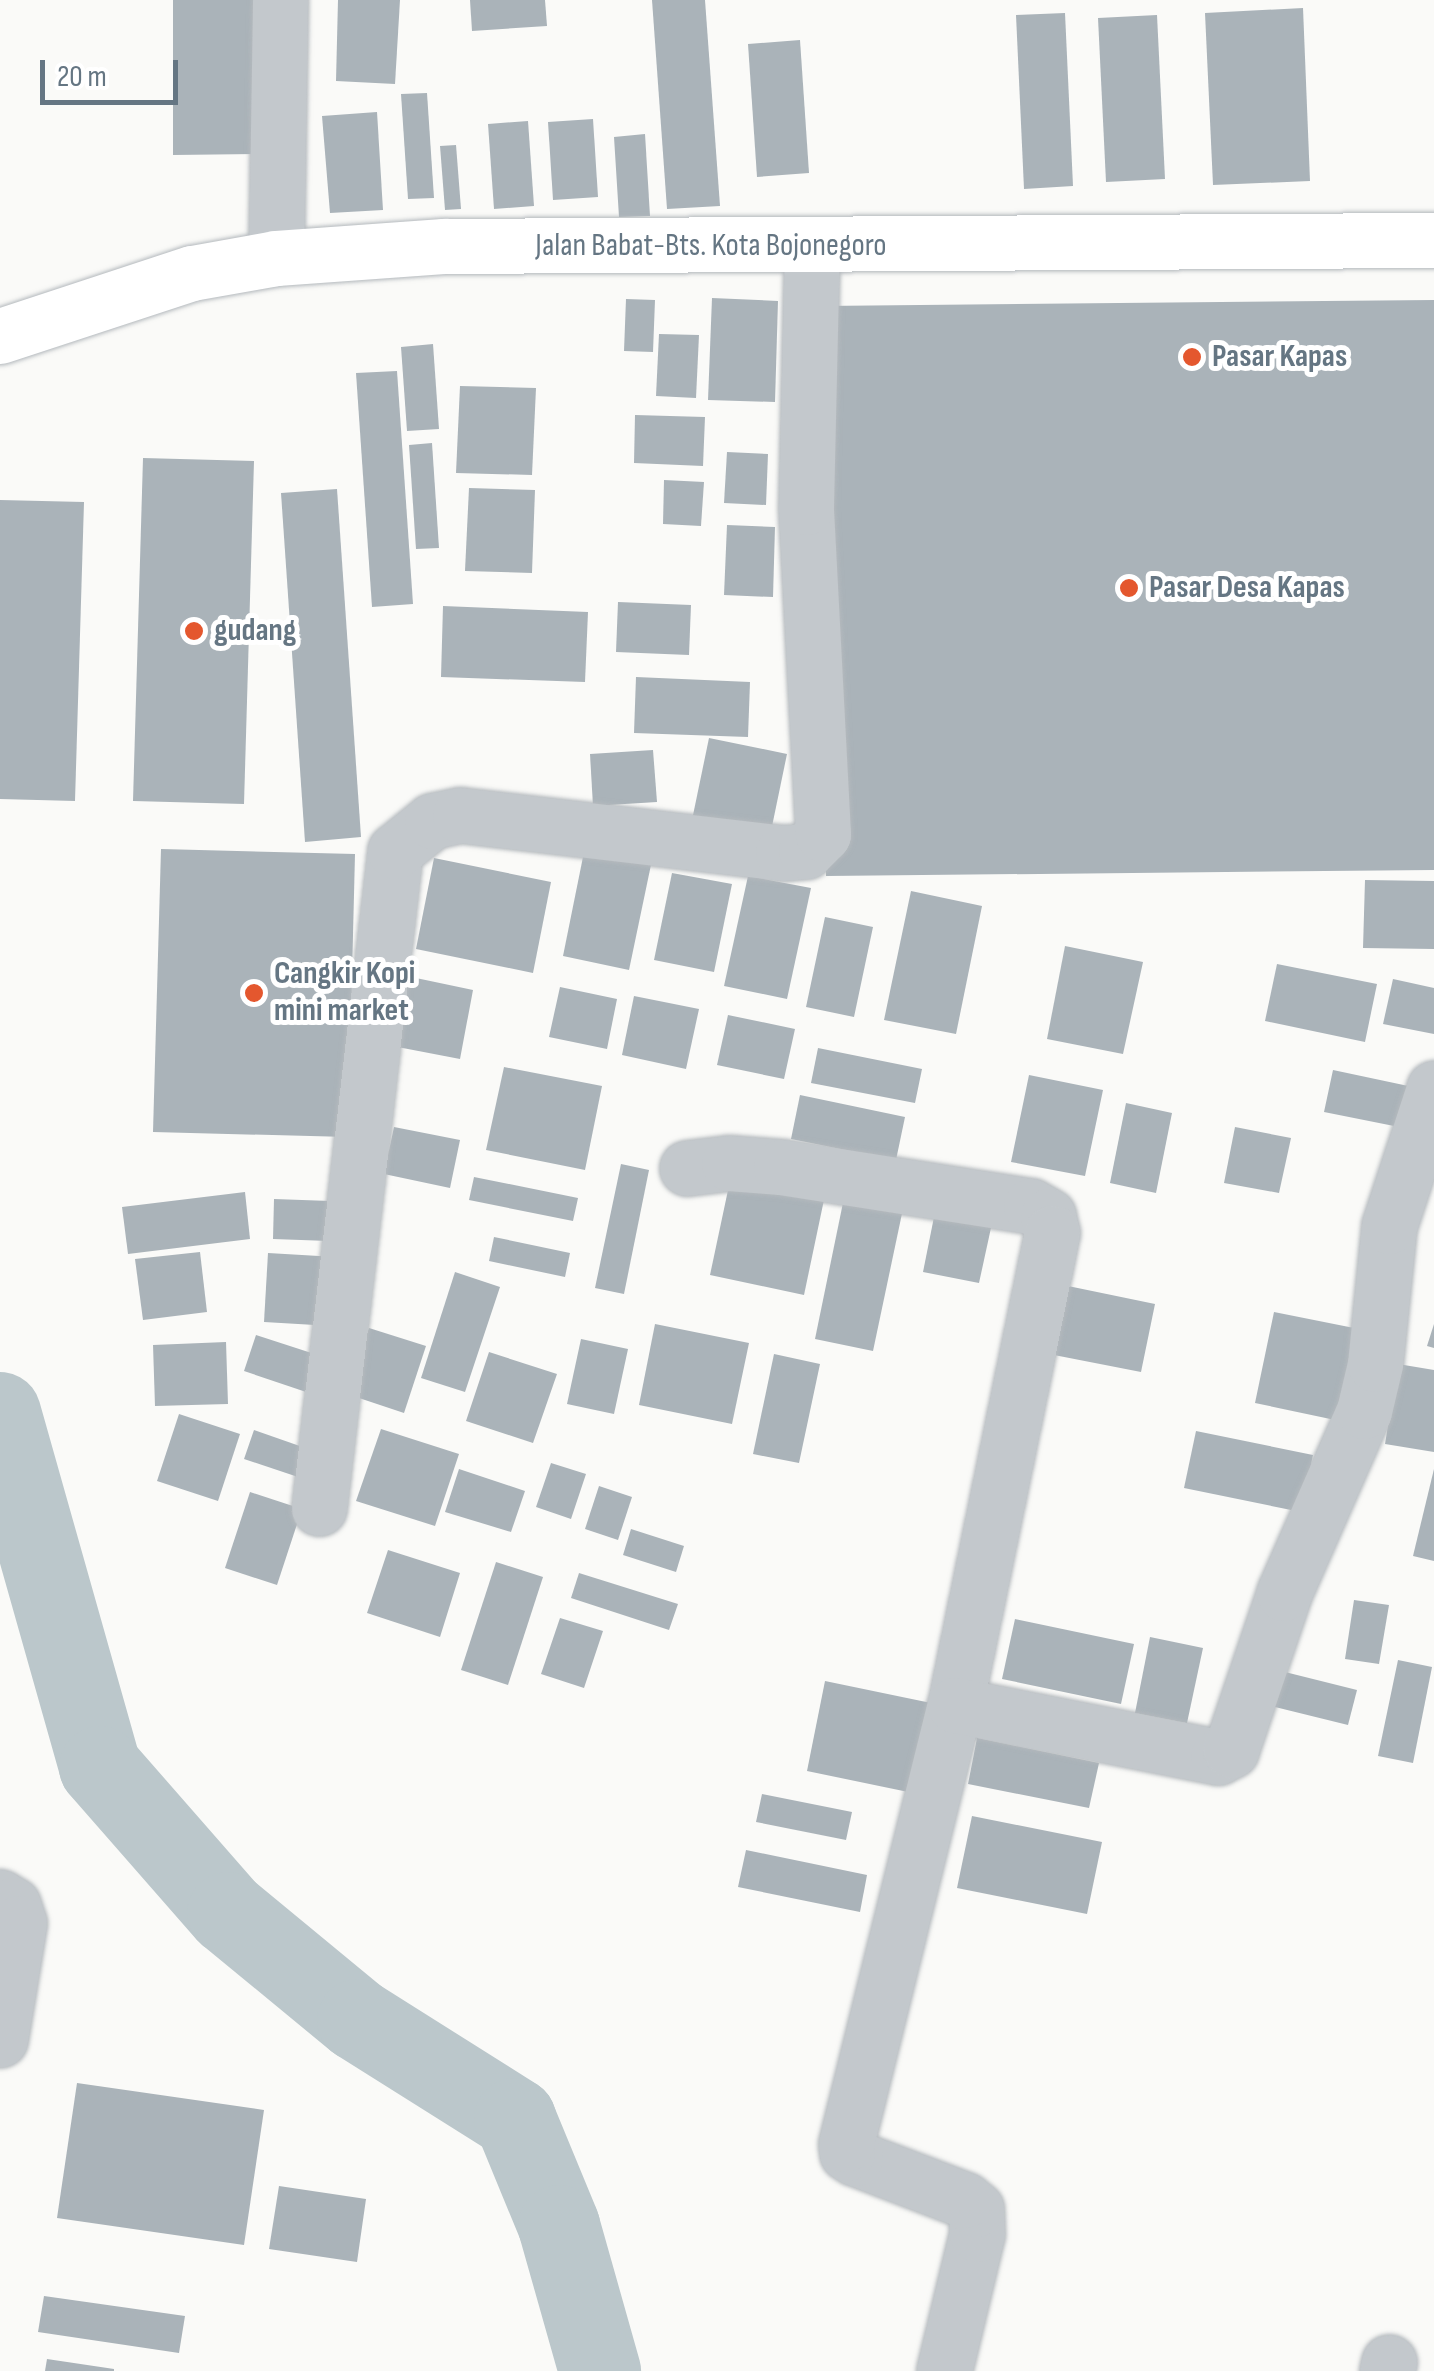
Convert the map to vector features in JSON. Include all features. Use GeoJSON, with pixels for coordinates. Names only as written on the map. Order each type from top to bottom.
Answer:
{"type":"FeatureCollection","features":[{"type":"Feature","properties":{"kind":"highway","name":"Jalan Babat-Bts. Kota Bojonegoro"},"geometry":{"type":"LineString","coordinates":[[0,336],[192,272],[276,258],[444,246],[812,247],[1434,240]]}},
{"type":"Feature","properties":{"kind":"street"},"geometry":{"type":"LineString","coordinates":[[276,258],[280,0]]}},
{"type":"Feature","properties":{"kind":"street"},"geometry":{"type":"LineString","coordinates":[[319,1508],[394,851],[432,822],[460,815],[783,852],[806,851],[822,834],[806,507],[812,247]]}},
{"type":"Feature","properties":{"kind":"street"},"geometry":{"type":"LineString","coordinates":[[954,1704],[1218,1756],[1231,1750],[1284,1593],[1364,1411],[1375,1364],[1389,1226],[1434,1088]]}},
{"type":"Feature","properties":{"kind":"street"},"geometry":{"type":"LineString","coordinates":[[687,1168],[729,1163],[781,1167],[1032,1206],[1048,1216],[1052,1233],[954,1704],[846,2144],[847,2153],[855,2158],[965,2200],[976,2209],[978,2234],[944,2371]]}},
{"type":"Feature","properties":{"kind":"street"},"geometry":{"type":"LineString","coordinates":[[0,1897],[13,1905],[19,1923],[0,2039]]}},
{"type":"Feature","properties":{"kind":"building"},"geometry":{"type":"Polygon","coordinates":[[[173,0],[262,0],[262,154],[173,155],[173,0]]]}},
{"type":"Feature","properties":{"kind":"building"},"geometry":{"type":"Polygon","coordinates":[[[338,0],[400,0],[395,84],[336,81],[338,0]]]}},
{"type":"Feature","properties":{"kind":"building"},"geometry":{"type":"Polygon","coordinates":[[[470,0],[545,0],[547,26],[472,31],[470,0]]]}},
{"type":"Feature","properties":{"kind":"building"},"geometry":{"type":"Polygon","coordinates":[[[652,0],[705,0],[720,206],[667,209],[652,0]]]}},
{"type":"Feature","properties":{"kind":"building"},"geometry":{"type":"Polygon","coordinates":[[[1303,8],[1310,181],[1213,185],[1205,13],[1303,8]]]}},
{"type":"Feature","properties":{"kind":"building"},"geometry":{"type":"Polygon","coordinates":[[[1065,13],[1073,186],[1024,189],[1016,15],[1065,13]]]}},
{"type":"Feature","properties":{"kind":"building"},"geometry":{"type":"Polygon","coordinates":[[[1157,15],[1165,179],[1106,182],[1098,18],[1157,15]]]}},
{"type":"Feature","properties":{"kind":"building"},"geometry":{"type":"Polygon","coordinates":[[[800,40],[809,173],[757,177],[748,44],[800,40]]]}},
{"type":"Feature","properties":{"kind":"building"},"geometry":{"type":"Polygon","coordinates":[[[427,93],[434,198],[408,199],[401,94],[427,93]]]}},
{"type":"Feature","properties":{"kind":"building"},"geometry":{"type":"Polygon","coordinates":[[[377,112],[383,210],[330,213],[322,116],[377,112]]]}},
{"type":"Feature","properties":{"kind":"building"},"geometry":{"type":"Polygon","coordinates":[[[593,119],[598,197],[553,200],[548,122],[593,119]]]}},
{"type":"Feature","properties":{"kind":"building"},"geometry":{"type":"Polygon","coordinates":[[[528,121],[534,206],[494,209],[488,124],[528,121]]]}},
{"type":"Feature","properties":{"kind":"building"},"geometry":{"type":"Polygon","coordinates":[[[645,134],[650,216],[619,217],[614,137],[645,134]]]}},
{"type":"Feature","properties":{"kind":"building"},"geometry":{"type":"Polygon","coordinates":[[[456,145],[461,209],[445,210],[440,146],[456,145]]]}},
{"type":"Feature","properties":{"kind":"building"},"geometry":{"type":"Polygon","coordinates":[[[712,298],[778,301],[775,402],[708,400],[712,298]]]}},
{"type":"Feature","properties":{"kind":"building"},"geometry":{"type":"Polygon","coordinates":[[[626,299],[655,300],[653,352],[624,351],[626,299]]]}},
{"type":"Feature","properties":{"kind":"building","name":"Pasar Desa Kapas"},"geometry":{"type":"Polygon","coordinates":[[[1434,300],[1434,870],[826,876],[822,306],[1434,300]]]}},
{"type":"Feature","properties":{"kind":"building"},"geometry":{"type":"Polygon","coordinates":[[[659,334],[699,335],[696,398],[656,396],[659,334]]]}},
{"type":"Feature","properties":{"kind":"building"},"geometry":{"type":"Polygon","coordinates":[[[433,344],[439,429],[407,431],[401,347],[433,344]]]}},
{"type":"Feature","properties":{"kind":"building"},"geometry":{"type":"Polygon","coordinates":[[[397,371],[413,604],[372,607],[356,373],[397,371]]]}},
{"type":"Feature","properties":{"kind":"building"},"geometry":{"type":"Polygon","coordinates":[[[460,386],[536,388],[532,475],[456,473],[460,386]]]}},
{"type":"Feature","properties":{"kind":"building"},"geometry":{"type":"Polygon","coordinates":[[[635,415],[705,417],[703,466],[634,463],[635,415]]]}},
{"type":"Feature","properties":{"kind":"building"},"geometry":{"type":"Polygon","coordinates":[[[432,443],[439,548],[416,549],[409,445],[432,443]]]}},
{"type":"Feature","properties":{"kind":"building"},"geometry":{"type":"Polygon","coordinates":[[[727,452],[768,454],[766,505],[724,503],[727,452]]]}},
{"type":"Feature","properties":{"kind":"building","name":"gudang"},"geometry":{"type":"Polygon","coordinates":[[[143,458],[254,461],[244,804],[133,801],[143,458]]]}},
{"type":"Feature","properties":{"kind":"building"},"geometry":{"type":"Polygon","coordinates":[[[664,480],[704,482],[701,526],[663,524],[664,480]]]}},
{"type":"Feature","properties":{"kind":"building"},"geometry":{"type":"Polygon","coordinates":[[[469,488],[535,490],[532,573],[465,571],[469,488]]]}},
{"type":"Feature","properties":{"kind":"building","name":"gudang"},"geometry":{"type":"Polygon","coordinates":[[[337,489],[361,837],[305,842],[281,493],[337,489]]]}},
{"type":"Feature","properties":{"kind":"building"},"geometry":{"type":"Polygon","coordinates":[[[0,500],[84,502],[75,801],[0,799],[0,500]]]}},
{"type":"Feature","properties":{"kind":"building"},"geometry":{"type":"Polygon","coordinates":[[[727,525],[775,527],[773,597],[724,595],[727,525]]]}},
{"type":"Feature","properties":{"kind":"building"},"geometry":{"type":"Polygon","coordinates":[[[618,602],[691,605],[689,655],[616,652],[618,602]]]}},
{"type":"Feature","properties":{"kind":"building"},"geometry":{"type":"Polygon","coordinates":[[[443,606],[588,612],[585,682],[441,677],[443,606]]]}},
{"type":"Feature","properties":{"kind":"building"},"geometry":{"type":"Polygon","coordinates":[[[636,677],[750,682],[748,737],[634,733],[636,677]]]}},
{"type":"Feature","properties":{"kind":"building"},"geometry":{"type":"Polygon","coordinates":[[[709,738],[787,754],[770,836],[692,820],[709,738]]]}},
{"type":"Feature","properties":{"kind":"building"},"geometry":{"type":"Polygon","coordinates":[[[653,750],[657,802],[593,806],[590,754],[653,750]]]}},
{"type":"Feature","properties":{"kind":"building"},"geometry":{"type":"Polygon","coordinates":[[[585,847],[652,860],[629,970],[563,956],[585,847]]]}},
{"type":"Feature","properties":{"kind":"building","name":"Cangkir Kopi mini market"},"geometry":{"type":"Polygon","coordinates":[[[161,849],[355,854],[348,1137],[153,1132],[161,849]]]}},
{"type":"Feature","properties":{"kind":"building"},"geometry":{"type":"Polygon","coordinates":[[[434,858],[551,882],[533,973],[416,949],[434,858]]]}},
{"type":"Feature","properties":{"kind":"building"},"geometry":{"type":"Polygon","coordinates":[[[672,873],[732,884],[714,972],[654,960],[672,873]]]}},
{"type":"Feature","properties":{"kind":"building"},"geometry":{"type":"Polygon","coordinates":[[[748,876],[811,888],[787,999],[724,986],[748,876]]]}},
{"type":"Feature","properties":{"kind":"building"},"geometry":{"type":"Polygon","coordinates":[[[1365,880],[1434,881],[1434,949],[1363,948],[1365,880]]]}},
{"type":"Feature","properties":{"kind":"building"},"geometry":{"type":"Polygon","coordinates":[[[911,891],[982,906],[956,1034],[884,1020],[911,891]]]}},
{"type":"Feature","properties":{"kind":"building"},"geometry":{"type":"Polygon","coordinates":[[[825,917],[873,927],[854,1017],[806,1007],[825,917]]]}},
{"type":"Feature","properties":{"kind":"building"},"geometry":{"type":"Polygon","coordinates":[[[1065,946],[1143,962],[1123,1054],[1047,1039],[1065,946]]]}},
{"type":"Feature","properties":{"kind":"building"},"geometry":{"type":"Polygon","coordinates":[[[1277,964],[1377,984],[1365,1042],[1265,1021],[1277,964]]]}},
{"type":"Feature","properties":{"kind":"building"},"geometry":{"type":"Polygon","coordinates":[[[397,974],[473,990],[460,1059],[382,1044],[397,974]]]}},
{"type":"Feature","properties":{"kind":"building"},"geometry":{"type":"Polygon","coordinates":[[[1393,979],[1434,988],[1434,1034],[1383,1024],[1393,979]]]}},
{"type":"Feature","properties":{"kind":"building"},"geometry":{"type":"Polygon","coordinates":[[[560,987],[617,999],[607,1049],[549,1037],[560,987]]]}},
{"type":"Feature","properties":{"kind":"building"},"geometry":{"type":"Polygon","coordinates":[[[634,996],[699,1009],[686,1069],[622,1055],[634,996]]]}},
{"type":"Feature","properties":{"kind":"building"},"geometry":{"type":"Polygon","coordinates":[[[728,1015],[795,1029],[784,1079],[717,1065],[728,1015]]]}},
{"type":"Feature","properties":{"kind":"building"},"geometry":{"type":"Polygon","coordinates":[[[818,1048],[922,1069],[915,1103],[811,1083],[818,1048]]]}},
{"type":"Feature","properties":{"kind":"building"},"geometry":{"type":"Polygon","coordinates":[[[504,1067],[602,1086],[585,1170],[486,1150],[504,1067]]]}},
{"type":"Feature","properties":{"kind":"building"},"geometry":{"type":"Polygon","coordinates":[[[1333,1070],[1413,1087],[1404,1128],[1324,1112],[1333,1070]]]}},
{"type":"Feature","properties":{"kind":"building"},"geometry":{"type":"Polygon","coordinates":[[[1029,1075],[1103,1090],[1085,1176],[1011,1162],[1029,1075]]]}},
{"type":"Feature","properties":{"kind":"building"},"geometry":{"type":"Polygon","coordinates":[[[800,1095],[905,1117],[896,1160],[791,1139],[800,1095]]]}},
{"type":"Feature","properties":{"kind":"building"},"geometry":{"type":"Polygon","coordinates":[[[1126,1103],[1172,1113],[1156,1193],[1110,1183],[1126,1103]]]}},
{"type":"Feature","properties":{"kind":"building"},"geometry":{"type":"Polygon","coordinates":[[[394,1127],[460,1140],[450,1188],[384,1174],[394,1127]]]}},
{"type":"Feature","properties":{"kind":"building"},"geometry":{"type":"Polygon","coordinates":[[[1235,1127],[1291,1138],[1279,1193],[1224,1183],[1235,1127]]]}},
{"type":"Feature","properties":{"kind":"building"},"geometry":{"type":"Polygon","coordinates":[[[621,1164],[649,1170],[624,1294],[595,1288],[621,1164]]]}},
{"type":"Feature","properties":{"kind":"building"},"geometry":{"type":"Polygon","coordinates":[[[731,1176],[825,1195],[804,1295],[710,1275],[731,1176]]]}},
{"type":"Feature","properties":{"kind":"building"},"geometry":{"type":"Polygon","coordinates":[[[474,1177],[578,1198],[573,1221],[469,1200],[474,1177]]]}},
{"type":"Feature","properties":{"kind":"building"},"geometry":{"type":"Polygon","coordinates":[[[245,1192],[250,1239],[128,1254],[122,1207],[245,1192]]]}},
{"type":"Feature","properties":{"kind":"building"},"geometry":{"type":"Polygon","coordinates":[[[845,1193],[904,1204],[873,1351],[815,1339],[845,1193]]]}},
{"type":"Feature","properties":{"kind":"building"},"geometry":{"type":"Polygon","coordinates":[[[274,1199],[330,1201],[329,1241],[273,1239],[274,1199]]]}},
{"type":"Feature","properties":{"kind":"building"},"geometry":{"type":"Polygon","coordinates":[[[937,1202],[994,1214],[979,1283],[923,1272],[937,1202]]]}},
{"type":"Feature","properties":{"kind":"building"},"geometry":{"type":"Polygon","coordinates":[[[494,1237],[570,1253],[565,1277],[489,1261],[494,1237]]]}},
{"type":"Feature","properties":{"kind":"building"},"geometry":{"type":"Polygon","coordinates":[[[200,1252],[207,1312],[143,1320],[135,1259],[200,1252]]]}},
{"type":"Feature","properties":{"kind":"building"},"geometry":{"type":"Polygon","coordinates":[[[268,1253],[336,1257],[332,1326],[264,1322],[268,1253]]]}},
{"type":"Feature","properties":{"kind":"building"},"geometry":{"type":"Polygon","coordinates":[[[455,1272],[500,1287],[465,1392],[421,1378],[455,1272]]]}},
{"type":"Feature","properties":{"kind":"building"},"geometry":{"type":"Polygon","coordinates":[[[1068,1286],[1155,1304],[1141,1372],[1054,1355],[1068,1286]]]}},
{"type":"Feature","properties":{"kind":"building"},"geometry":{"type":"Polygon","coordinates":[[[1274,1312],[1374,1332],[1354,1424],[1255,1403],[1274,1312]]]}},
{"type":"Feature","properties":{"kind":"building"},"geometry":{"type":"Polygon","coordinates":[[[655,1324],[749,1343],[732,1424],[639,1405],[655,1324]]]}},
{"type":"Feature","properties":{"kind":"building"},"geometry":{"type":"Polygon","coordinates":[[[1434,1324],[1434,1348],[1427,1346],[1434,1324]]]}},
{"type":"Feature","properties":{"kind":"building"},"geometry":{"type":"Polygon","coordinates":[[[369,1328],[426,1346],[404,1413],[347,1394],[369,1328]]]}},
{"type":"Feature","properties":{"kind":"building"},"geometry":{"type":"Polygon","coordinates":[[[256,1335],[333,1360],[321,1397],[244,1371],[256,1335]]]}},
{"type":"Feature","properties":{"kind":"building"},"geometry":{"type":"Polygon","coordinates":[[[581,1339],[628,1349],[614,1414],[567,1404],[581,1339]]]}},
{"type":"Feature","properties":{"kind":"building"},"geometry":{"type":"Polygon","coordinates":[[[226,1342],[228,1404],[155,1406],[153,1345],[226,1342]]]}},
{"type":"Feature","properties":{"kind":"building"},"geometry":{"type":"Polygon","coordinates":[[[489,1352],[557,1374],[533,1443],[466,1421],[489,1352]]]}},
{"type":"Feature","properties":{"kind":"building"},"geometry":{"type":"Polygon","coordinates":[[[774,1354],[820,1364],[799,1463],[753,1454],[774,1354]]]}},
{"type":"Feature","properties":{"kind":"building"},"geometry":{"type":"Polygon","coordinates":[[[1398,1364],[1434,1370],[1434,1452],[1385,1444],[1398,1364]]]}},
{"type":"Feature","properties":{"kind":"building"},"geometry":{"type":"Polygon","coordinates":[[[179,1414],[240,1434],[218,1501],[157,1481],[179,1414]]]}},
{"type":"Feature","properties":{"kind":"building"},"geometry":{"type":"Polygon","coordinates":[[[381,1429],[459,1454],[435,1526],[356,1501],[381,1429]]]}},
{"type":"Feature","properties":{"kind":"building"},"geometry":{"type":"Polygon","coordinates":[[[254,1430],[314,1451],[304,1479],[244,1459],[254,1430]]]}},
{"type":"Feature","properties":{"kind":"building"},"geometry":{"type":"Polygon","coordinates":[[[1196,1431],[1313,1455],[1301,1512],[1184,1488],[1196,1431]]]}},
{"type":"Feature","properties":{"kind":"building"},"geometry":{"type":"Polygon","coordinates":[[[551,1463],[586,1474],[571,1519],[536,1507],[551,1463]]]}},
{"type":"Feature","properties":{"kind":"building"},"geometry":{"type":"Polygon","coordinates":[[[459,1469],[525,1491],[511,1532],[445,1512],[459,1469]]]}},
{"type":"Feature","properties":{"kind":"building"},"geometry":{"type":"Polygon","coordinates":[[[1434,1469],[1434,1561],[1413,1556],[1434,1469]]]}},
{"type":"Feature","properties":{"kind":"building"},"geometry":{"type":"Polygon","coordinates":[[[599,1486],[632,1497],[618,1540],[585,1529],[599,1486]]]}},
{"type":"Feature","properties":{"kind":"building"},"geometry":{"type":"Polygon","coordinates":[[[250,1492],[302,1509],[277,1585],[225,1568],[250,1492]]]}},
{"type":"Feature","properties":{"kind":"building"},"geometry":{"type":"Polygon","coordinates":[[[631,1529],[684,1546],[676,1572],[623,1555],[631,1529]]]}},
{"type":"Feature","properties":{"kind":"building"},"geometry":{"type":"Polygon","coordinates":[[[388,1550],[460,1573],[440,1637],[367,1613],[388,1550]]]}},
{"type":"Feature","properties":{"kind":"building"},"geometry":{"type":"Polygon","coordinates":[[[496,1562],[543,1577],[508,1685],[461,1670],[496,1562]]]}},
{"type":"Feature","properties":{"kind":"building"},"geometry":{"type":"Polygon","coordinates":[[[579,1573],[678,1604],[669,1630],[571,1598],[579,1573]]]}},
{"type":"Feature","properties":{"kind":"building"},"geometry":{"type":"Polygon","coordinates":[[[1354,1600],[1389,1605],[1379,1664],[1345,1659],[1354,1600]]]}},
{"type":"Feature","properties":{"kind":"building"},"geometry":{"type":"Polygon","coordinates":[[[560,1618],[603,1631],[584,1688],[541,1674],[560,1618]]]}},
{"type":"Feature","properties":{"kind":"building"},"geometry":{"type":"Polygon","coordinates":[[[1015,1619],[1134,1644],[1121,1704],[1002,1679],[1015,1619]]]}},
{"type":"Feature","properties":{"kind":"building"},"geometry":{"type":"Polygon","coordinates":[[[1150,1637],[1203,1648],[1187,1723],[1135,1713],[1150,1637]]]}},
{"type":"Feature","properties":{"kind":"building"},"geometry":{"type":"Polygon","coordinates":[[[1398,1660],[1432,1667],[1413,1763],[1378,1756],[1398,1660]]]}},
{"type":"Feature","properties":{"kind":"building"},"geometry":{"type":"Polygon","coordinates":[[[1281,1671],[1357,1690],[1348,1725],[1271,1706],[1281,1671]]]}},
{"type":"Feature","properties":{"kind":"building"},"geometry":{"type":"Polygon","coordinates":[[[825,1681],[931,1703],[913,1793],[807,1771],[825,1681]]]}},
{"type":"Feature","properties":{"kind":"building"},"geometry":{"type":"Polygon","coordinates":[[[977,1738],[1099,1763],[1089,1808],[968,1784],[977,1738]]]}},
{"type":"Feature","properties":{"kind":"building"},"geometry":{"type":"Polygon","coordinates":[[[762,1794],[852,1812],[846,1840],[756,1822],[762,1794]]]}},
{"type":"Feature","properties":{"kind":"building"},"geometry":{"type":"Polygon","coordinates":[[[972,1816],[1102,1842],[1087,1914],[957,1888],[972,1816]]]}},
{"type":"Feature","properties":{"kind":"building"},"geometry":{"type":"Polygon","coordinates":[[[746,1850],[867,1875],[860,1912],[738,1887],[746,1850]]]}},
{"type":"Feature","properties":{"kind":"building"},"geometry":{"type":"Polygon","coordinates":[[[77,2083],[264,2110],[244,2245],[57,2218],[77,2083]]]}},
{"type":"Feature","properties":{"kind":"building"},"geometry":{"type":"Polygon","coordinates":[[[279,2186],[366,2199],[357,2262],[269,2249],[279,2186]]]}},
{"type":"Feature","properties":{"kind":"building"},"geometry":{"type":"Polygon","coordinates":[[[44,2296],[185,2316],[179,2353],[38,2332],[44,2296]]]}},
{"type":"Feature","properties":{"kind":"building"},"geometry":{"type":"Polygon","coordinates":[[[47,2359],[114,2369],[114,2371],[45,2371],[47,2359]]]}},
{"type":"Feature","properties":{"kind":"waterway"},"geometry":{"type":"LineString","coordinates":[[0,1413],[100,1767],[228,1913],[358,2020],[515,2119],[559,2226],[600,2371]]}},
{"type":"Feature","properties":{"kind":"place","name":"Pasar Kapas"},"geometry":{"type":"Point","coordinates":[1192,357]}},
{"type":"Feature","properties":{"kind":"place","name":"Pasar Desa Kapas"},"geometry":{"type":"Point","coordinates":[1129,588]}},
{"type":"Feature","properties":{"kind":"place","name":"gudang"},"geometry":{"type":"Point","coordinates":[194,631]}},
{"type":"Feature","properties":{"kind":"place","name":"Cangkir Kopi mini market"},"geometry":{"type":"Point","coordinates":[254,993]}}]}
